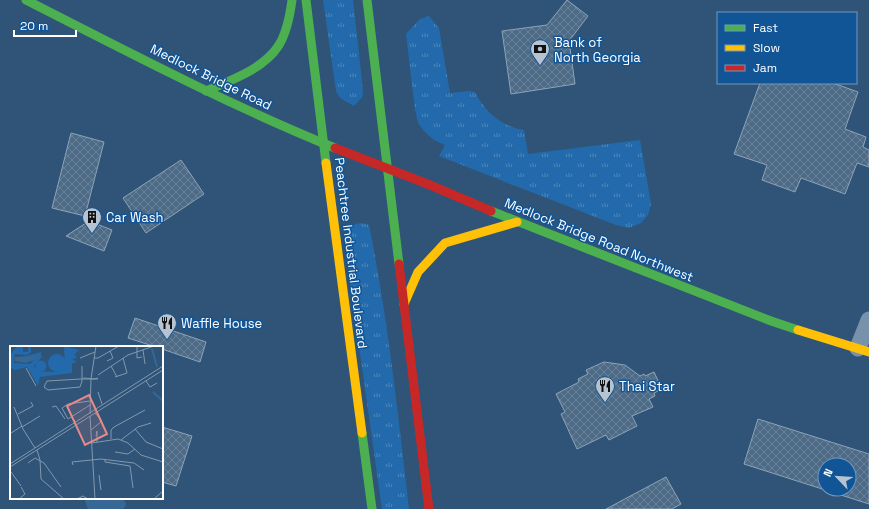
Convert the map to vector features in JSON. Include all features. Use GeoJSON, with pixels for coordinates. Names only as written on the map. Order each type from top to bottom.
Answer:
{"type":"FeatureCollection","features":[{"type":"Feature","properties":{"kind":"main road","name":"Medlock Bridge Road"},"geometry":{"type":"LineString","coordinates":[[26,0],[206,90],[291,130],[324,142]]}},
{"type":"Feature","properties":{"kind":"main road"},"geometry":{"type":"LineString","coordinates":[[206,90],[263,63],[279,45],[289,15],[292,0]]}},
{"type":"Feature","properties":{"kind":"main road","name":"Peachtree Industrial Boulevard"},"geometry":{"type":"LineString","coordinates":[[306,0],[372,509]]}},
{"type":"Feature","properties":{"kind":"main road"},"geometry":{"type":"LineString","coordinates":[[367,0],[429,509]]}},
{"type":"Feature","properties":{"kind":"main road","name":"Medlock Bridge Road Northwest"},"geometry":{"type":"LineString","coordinates":[[324,142],[517,222],[771,321],[863,350]]}},
{"type":"Feature","properties":{"kind":"main road"},"geometry":{"type":"LineString","coordinates":[[403,305],[418,272],[445,243],[517,222]]}},
{"type":"Feature","properties":{"kind":"street"},"geometry":{"type":"LineString","coordinates":[[863,350],[869,320]]}},
{"type":"Feature","properties":{"kind":"green space"},"geometry":{"type":"Polygon","coordinates":[[[323,0],[353,0],[363,96],[354,106],[340,98],[336,91],[323,0]]]}},
{"type":"Feature","properties":{"kind":"green space"},"geometry":{"type":"Polygon","coordinates":[[[429,16],[439,28],[450,93],[468,91],[475,92],[483,106],[501,122],[524,130],[528,154],[640,140],[651,204],[648,215],[641,223],[629,228],[616,225],[439,156],[445,145],[434,140],[418,123],[415,110],[406,34],[420,19],[429,16]]]}},
{"type":"Feature","properties":{"kind":"green space"},"geometry":{"type":"Polygon","coordinates":[[[362,223],[369,225],[382,296],[409,509],[382,509],[348,268],[347,233],[355,224],[362,223]]]}},
{"type":"Feature","properties":{"kind":"shaded area"},"geometry":{"type":"Polygon","coordinates":[[[86,499],[123,499],[126,503],[123,509],[88,509],[86,499]]]}},
{"type":"Feature","properties":{"kind":"building","name":"Bank of North Georgia"},"geometry":{"type":"Polygon","coordinates":[[[567,0],[588,16],[569,41],[575,84],[511,94],[502,31],[547,25],[567,0]]]}},
{"type":"Feature","properties":{"kind":"building"},"geometry":{"type":"Polygon","coordinates":[[[760,84],[836,84],[858,92],[845,129],[866,137],[863,147],[869,150],[869,167],[857,163],[845,194],[801,178],[795,192],[762,180],[767,165],[734,154],[760,84]]]}},
{"type":"Feature","properties":{"kind":"building"},"geometry":{"type":"Polygon","coordinates":[[[71,133],[104,142],[85,216],[52,208],[71,133]]]}},
{"type":"Feature","properties":{"kind":"building"},"geometry":{"type":"Polygon","coordinates":[[[181,160],[204,194],[146,233],[123,198],[181,160]]]}},
{"type":"Feature","properties":{"kind":"building","name":"Car Wash"},"geometry":{"type":"Polygon","coordinates":[[[89,221],[112,230],[104,251],[66,236],[89,221]]]}},
{"type":"Feature","properties":{"kind":"building","name":"Waffle House"},"geometry":{"type":"Polygon","coordinates":[[[135,318],[206,342],[200,362],[163,349],[163,346],[153,346],[128,338],[135,318]]]}},
{"type":"Feature","properties":{"kind":"building","name":"Thai Star"},"geometry":{"type":"Polygon","coordinates":[[[604,362],[625,365],[640,376],[644,374],[645,376],[654,372],[662,389],[654,393],[655,396],[649,399],[653,407],[632,416],[637,426],[609,440],[606,435],[577,449],[561,414],[565,412],[556,394],[579,382],[578,379],[588,374],[586,370],[604,362]]]}},
{"type":"Feature","properties":{"kind":"building"},"geometry":{"type":"Polygon","coordinates":[[[758,419],[869,454],[869,504],[847,497],[857,497],[857,457],[817,457],[817,487],[744,464],[758,419]]]}},
{"type":"Feature","properties":{"kind":"building"},"geometry":{"type":"Polygon","coordinates":[[[163,427],[192,436],[176,486],[163,482],[163,427]]]}},
{"type":"Feature","properties":{"kind":"building"},"geometry":{"type":"Polygon","coordinates":[[[666,477],[681,504],[672,509],[606,509],[666,477]]]}},
{"type":"Feature","properties":{"kind":"traffic: fast"},"geometry":{"type":"LineString","coordinates":[[26,0],[218,96],[335,148]]}},
{"type":"Feature","properties":{"kind":"traffic: fast"},"geometry":{"type":"LineString","coordinates":[[206,91],[246,73],[265,61],[273,53],[284,35],[292,0]]}},
{"type":"Feature","properties":{"kind":"traffic: fast"},"geometry":{"type":"LineString","coordinates":[[306,0],[326,163]]}},
{"type":"Feature","properties":{"kind":"traffic: fast"},"geometry":{"type":"LineString","coordinates":[[367,0],[399,264]]}},
{"type":"Feature","properties":{"kind":"traffic: fast"},"geometry":{"type":"LineString","coordinates":[[491,211],[771,321],[798,330]]}},
{"type":"Feature","properties":{"kind":"traffic: fast"},"geometry":{"type":"LineString","coordinates":[[362,433],[372,509]]}},
{"type":"Feature","properties":{"kind":"traffic: slow"},"geometry":{"type":"LineString","coordinates":[[326,163],[362,433]]}},
{"type":"Feature","properties":{"kind":"traffic: slow"},"geometry":{"type":"LineString","coordinates":[[404,304],[418,272],[445,243],[517,222]]}},
{"type":"Feature","properties":{"kind":"traffic: slow"},"geometry":{"type":"LineString","coordinates":[[798,330],[869,352]]}},
{"type":"Feature","properties":{"kind":"traffic: jam"},"geometry":{"type":"LineString","coordinates":[[335,148],[430,185],[491,211]]}},
{"type":"Feature","properties":{"kind":"traffic: jam"},"geometry":{"type":"LineString","coordinates":[[399,264],[429,509]]}},
{"type":"Feature","properties":{"kind":"place","name":"Bank of North Georgia"},"geometry":{"type":"Point","coordinates":[540,66]}},
{"type":"Feature","properties":{"kind":"place","name":"Car Wash"},"geometry":{"type":"Point","coordinates":[92,234]}},
{"type":"Feature","properties":{"kind":"place","name":"Waffle House"},"geometry":{"type":"Point","coordinates":[167,340]}},
{"type":"Feature","properties":{"kind":"place","name":"Thai Star"},"geometry":{"type":"Point","coordinates":[605,403]}}]}
